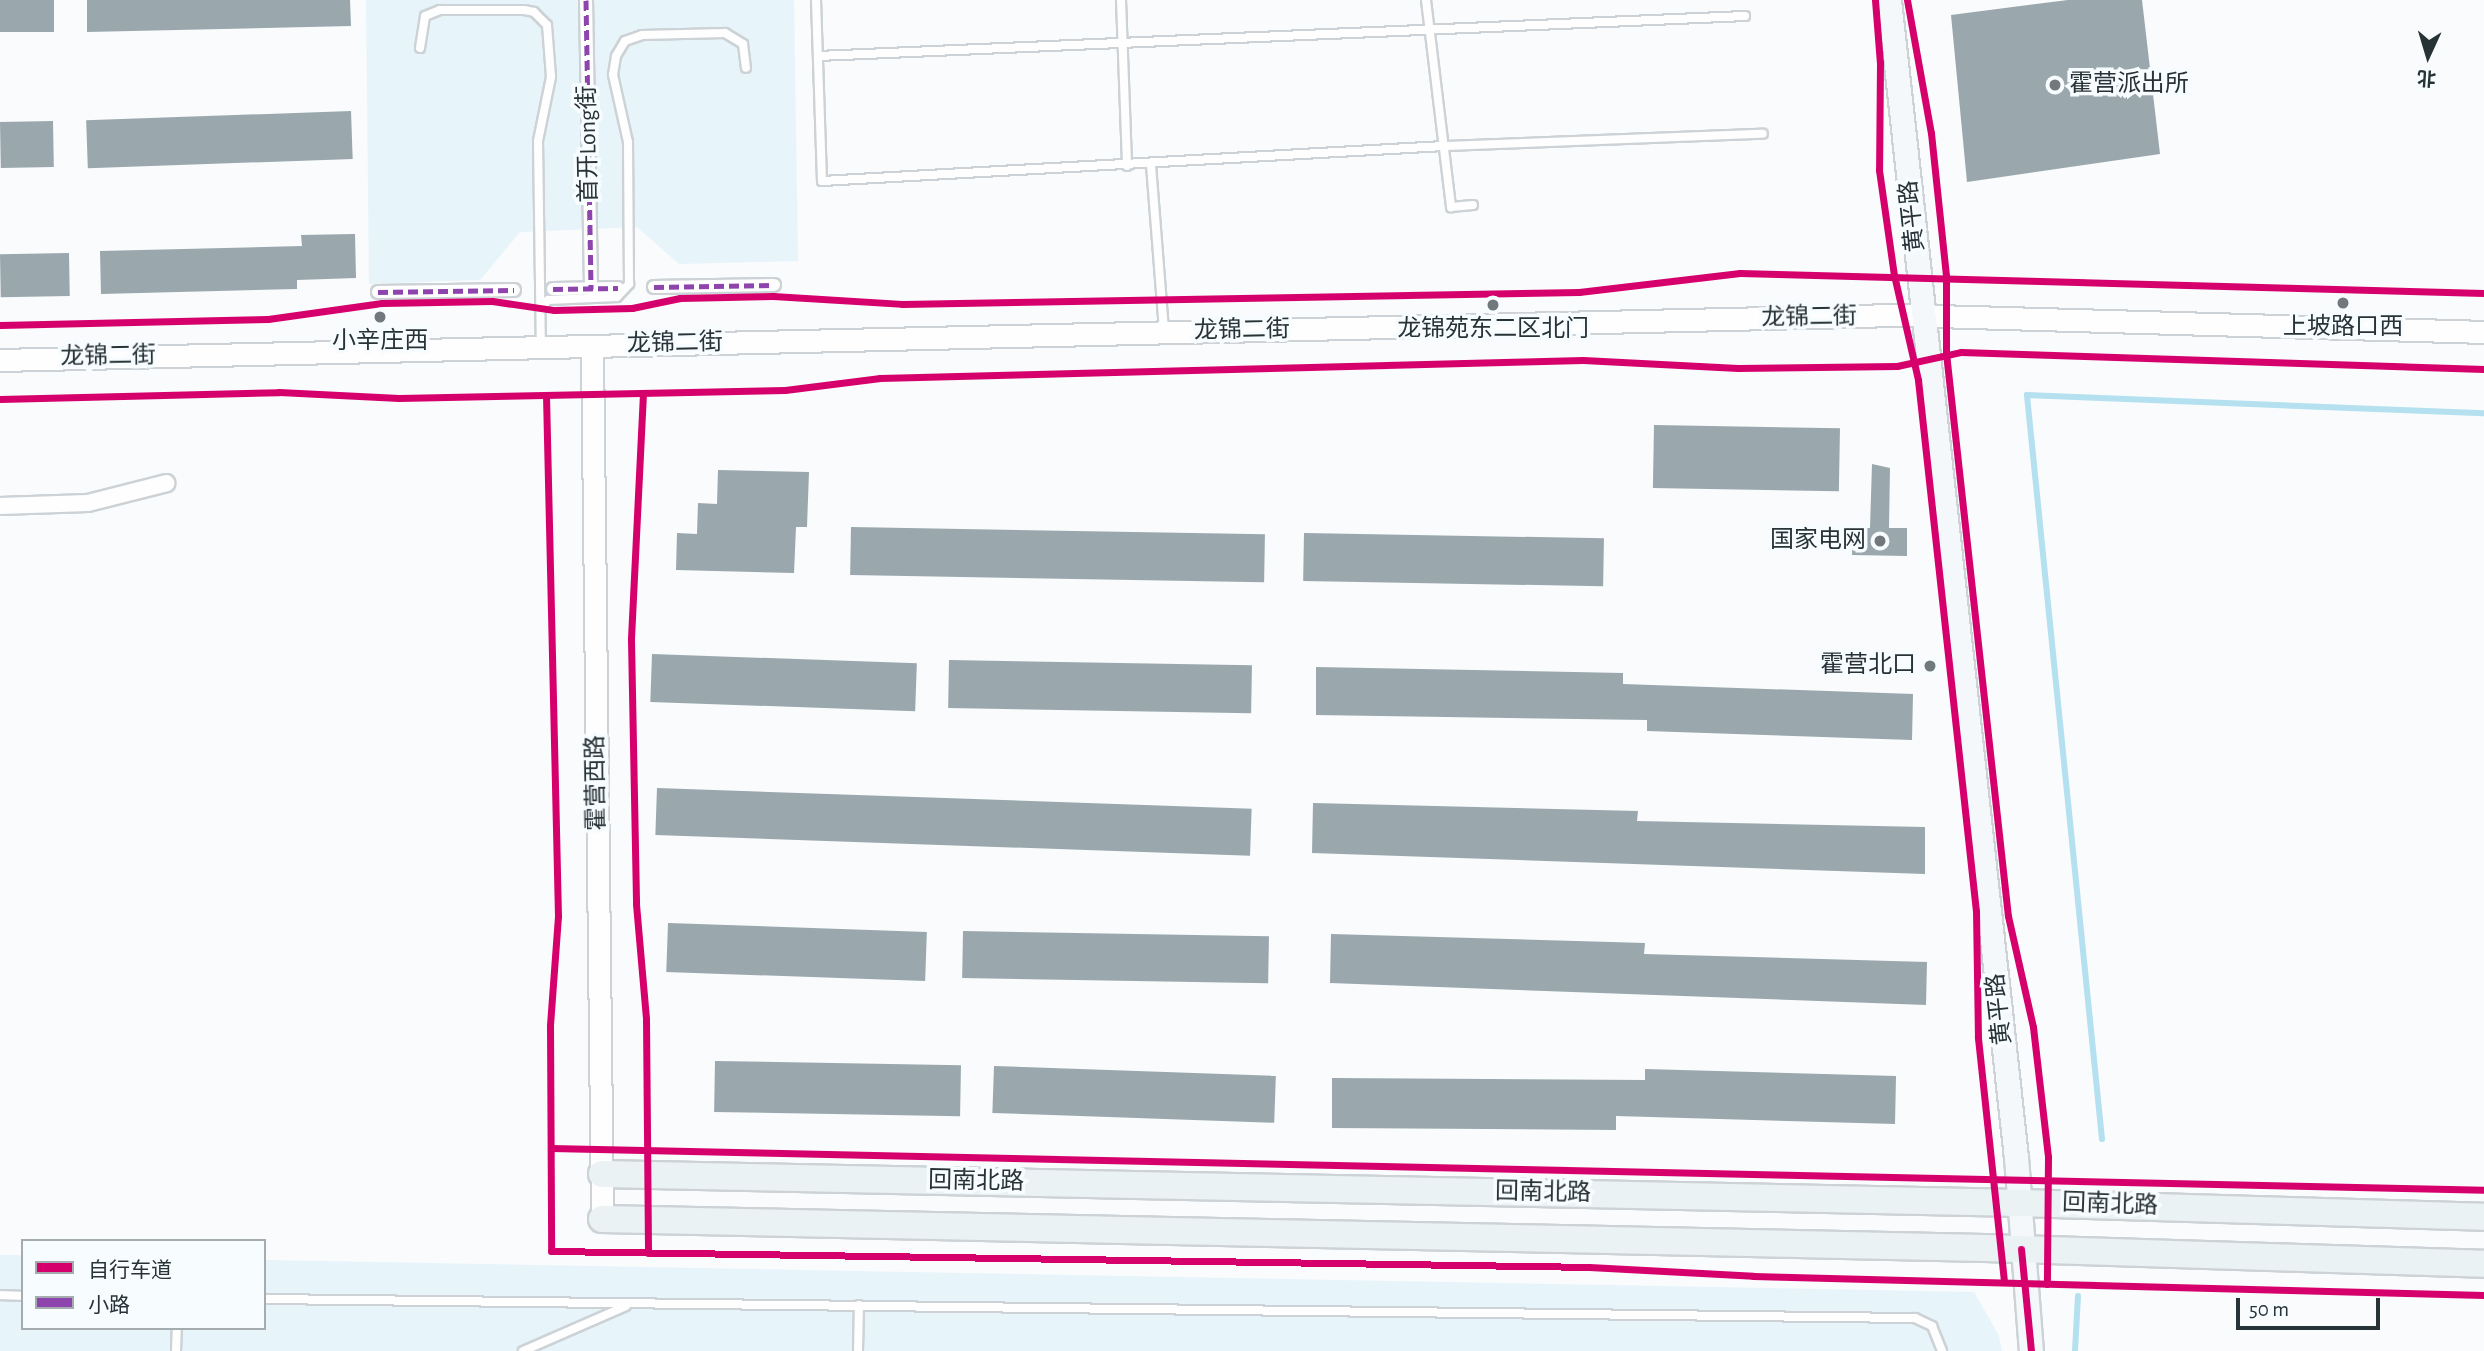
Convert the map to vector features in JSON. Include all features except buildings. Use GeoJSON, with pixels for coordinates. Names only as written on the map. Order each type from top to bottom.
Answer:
{"type":"FeatureCollection","features":[{"type":"Feature","properties":{"kind":"main road","name":"黄平路"},"geometry":{"type":"LineString","coordinates":[[1889,0],[2020,1203],[2021,1249],[2031,1351]]}},
{"type":"Feature","properties":{"kind":"main road","name":"回南北路"},"geometry":{"type":"LineString","coordinates":[[602,1174],[2020,1203],[2484,1217]]}},
{"type":"Feature","properties":{"kind":"main road","name":"回南北路"},"geometry":{"type":"LineString","coordinates":[[602,1219],[2021,1249],[2484,1264]]}},
{"type":"Feature","properties":{"kind":"street","name":"首开Long街"},"geometry":{"type":"LineString","coordinates":[[586,0],[591,289]]}},
{"type":"Feature","properties":{"kind":"street"},"geometry":{"type":"LineString","coordinates":[[654,288],[669,290],[774,285]]}},
{"type":"Feature","properties":{"kind":"street"},"geometry":{"type":"LineString","coordinates":[[553,289],[618,288]]}},
{"type":"Feature","properties":{"kind":"street"},"geometry":{"type":"LineString","coordinates":[[378,292],[491,293],[514,290]]}},
{"type":"Feature","properties":{"kind":"street","name":"龙锦二街"},"geometry":{"type":"LineString","coordinates":[[0,360],[1924,316],[2484,332]]}},
{"type":"Feature","properties":{"kind":"street","name":"霍营西路"},"geometry":{"type":"LineString","coordinates":[[592,346],[602,1219]]}},
{"type":"Feature","properties":{"kind":"street"},"geometry":{"type":"LineString","coordinates":[[0,506],[88,503],[167,483]]}},
{"type":"Feature","properties":{"kind":"lane"},"geometry":{"type":"LineString","coordinates":[[816,0],[822,181],[1127,166],[1444,145],[1763,134]]}},
{"type":"Feature","properties":{"kind":"lane"},"geometry":{"type":"LineString","coordinates":[[1121,0],[1127,166]]}},
{"type":"Feature","properties":{"kind":"lane"},"geometry":{"type":"LineString","coordinates":[[1426,0],[1451,207],[1473,205]]}},
{"type":"Feature","properties":{"kind":"lane"},"geometry":{"type":"LineString","coordinates":[[420,48],[421,24],[425,16],[440,10],[524,10],[534,12],[547,25],[551,77],[538,133],[541,347]]}},
{"type":"Feature","properties":{"kind":"lane"},"geometry":{"type":"LineString","coordinates":[[818,55],[1122,39],[1429,31],[1745,16]]}},
{"type":"Feature","properties":{"kind":"lane"},"geometry":{"type":"LineString","coordinates":[[540,309],[548,300],[617,297],[629,284],[628,142],[613,75],[616,55],[625,41],[642,35],[725,33],[743,44],[746,68]]}},
{"type":"Feature","properties":{"kind":"lane"},"geometry":{"type":"LineString","coordinates":[[1151,164],[1164,333]]}},
{"type":"Feature","properties":{"kind":"lane"},"geometry":{"type":"LineString","coordinates":[[0,1295],[21,1296]]}},
{"type":"Feature","properties":{"kind":"lane"},"geometry":{"type":"LineString","coordinates":[[266,1299],[1914,1318],[1933,1326],[1942,1351]]}},
{"type":"Feature","properties":{"kind":"lane"},"geometry":{"type":"LineString","coordinates":[[523,1351],[631,1303]]}},
{"type":"Feature","properties":{"kind":"lane"},"geometry":{"type":"LineString","coordinates":[[858,1351],[859,1305]]}},
{"type":"Feature","properties":{"kind":"lane"},"geometry":{"type":"LineString","coordinates":[[176,1351],[177,1330]]}},
{"type":"Feature","properties":{"kind":"shaded area"},"geometry":{"type":"Polygon","coordinates":[[[366,0],[794,0],[798,261],[679,264],[637,227],[520,232],[480,280],[369,284],[366,0]]]}},
{"type":"Feature","properties":{"kind":"shaded area"},"geometry":{"type":"Polygon","coordinates":[[[0,1255],[21,1255],[21,1330],[266,1330],[266,1260],[1974,1292],[1999,1336],[2002,1351],[0,1351],[0,1255]]]}},
{"type":"Feature","properties":{"kind":"waterway"},"geometry":{"type":"LineString","coordinates":[[2102,1139],[2027,395],[2484,413]]}},
{"type":"Feature","properties":{"kind":"waterway"},"geometry":{"type":"LineString","coordinates":[[2075,1351],[2078,1296]]}},
{"type":"Feature","properties":{"kind":"marked path"},"geometry":{"type":"LineString","coordinates":[[586,0],[591,289]]}},
{"type":"Feature","properties":{"kind":"marked path"},"geometry":{"type":"LineString","coordinates":[[654,287],[774,285]]}},
{"type":"Feature","properties":{"kind":"marked path"},"geometry":{"type":"LineString","coordinates":[[553,289],[618,288]]}},
{"type":"Feature","properties":{"kind":"marked path"},"geometry":{"type":"LineString","coordinates":[[378,292],[514,290]]}},
{"type":"Feature","properties":{"kind":"cycle path"},"geometry":{"type":"LineString","coordinates":[[1875,0],[1880,63],[1879,170],[1894,275],[1918,380],[1976,911],[1978,1038],[2004,1282]]}},
{"type":"Feature","properties":{"kind":"cycle path"},"geometry":{"type":"LineString","coordinates":[[1907,0],[1931,133],[1946,276],[1946,353],[2008,916],[2033,1027],[2048,1157],[2047,1284]]}},
{"type":"Feature","properties":{"kind":"cycle path"},"geometry":{"type":"LineString","coordinates":[[0,325],[268,319],[382,303],[492,301],[554,310],[632,308],[680,298],[773,296],[902,304],[1579,292],[1740,273],[2484,293]]}},
{"type":"Feature","properties":{"kind":"cycle path"},"geometry":{"type":"LineString","coordinates":[[0,399],[279,392],[399,398],[785,390],[880,378],[1583,360],[1738,368],[1897,366],[1961,352],[2484,369]]}},
{"type":"Feature","properties":{"kind":"cycle path"},"geometry":{"type":"LineString","coordinates":[[643,393],[631,640],[636,904],[646,1019],[648,1253]]}},
{"type":"Feature","properties":{"kind":"cycle path"},"geometry":{"type":"LineString","coordinates":[[546,395],[558,916],[550,1026],[551,1251],[1589,1267],[1753,1276],[2484,1295]]}},
{"type":"Feature","properties":{"kind":"cycle path"},"geometry":{"type":"LineString","coordinates":[[551,1148],[2484,1190]]}},
{"type":"Feature","properties":{"kind":"cycle path"},"geometry":{"type":"LineString","coordinates":[[2021,1249],[2031,1351]]}},
{"type":"Feature","properties":{"kind":"place","name":"霍营派出所"},"geometry":{"type":"Point","coordinates":[2055,85]}},
{"type":"Feature","properties":{"kind":"place","name":"上坡路口西"},"geometry":{"type":"Point","coordinates":[2343,303]}},
{"type":"Feature","properties":{"kind":"place","name":"龙锦苑东二区北门"},"geometry":{"type":"Point","coordinates":[1493,305]}},
{"type":"Feature","properties":{"kind":"place","name":"小辛庄西"},"geometry":{"type":"Point","coordinates":[380,317]}},
{"type":"Feature","properties":{"kind":"place","name":"国家电网"},"geometry":{"type":"Point","coordinates":[1880,541]}},
{"type":"Feature","properties":{"kind":"place","name":"霍营北口"},"geometry":{"type":"Point","coordinates":[1930,666]}}]}
